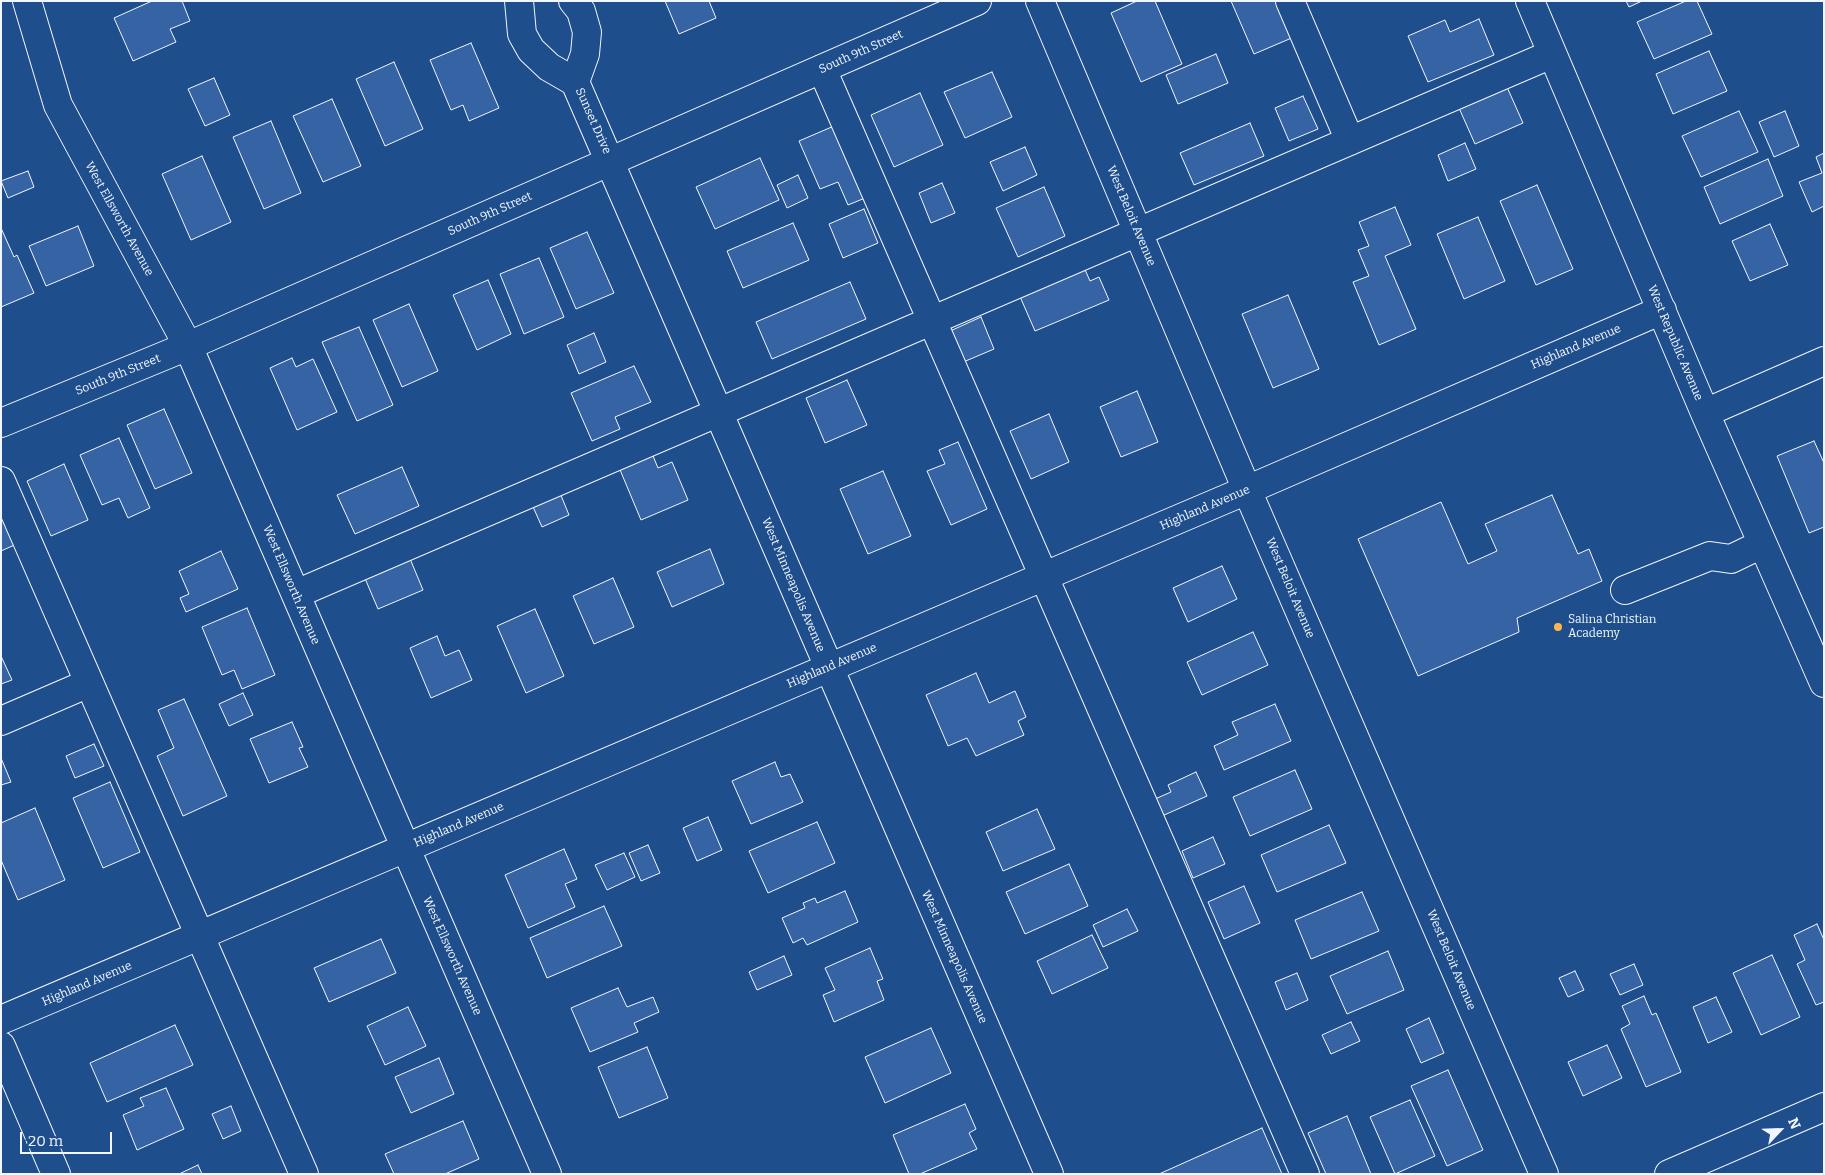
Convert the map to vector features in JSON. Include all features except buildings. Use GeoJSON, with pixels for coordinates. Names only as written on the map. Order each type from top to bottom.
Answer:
{"type":"FeatureCollection","features":[{"type":"Feature","properties":{"kind":"street","name":"West Ellsworth Avenue"},"geometry":{"type":"LineString","coordinates":[[27,1],[58,105],[188,346],[548,1174]]}},
{"type":"Feature","properties":{"kind":"street","name":"Sunset Drive"},"geometry":{"type":"LineString","coordinates":[[518,1],[522,34],[531,50],[549,66],[575,82],[610,161]]}},
{"type":"Feature","properties":{"kind":"street","name":"Sunset Drive"},"geometry":{"type":"LineString","coordinates":[[573,1],[581,11],[587,32],[585,54],[575,82]]}},
{"type":"Feature","properties":{"kind":"street","name":"South 9th Street"},"geometry":{"type":"LineString","coordinates":[[1,423],[188,346],[977,1]]}},
{"type":"Feature","properties":{"kind":"street","name":"West Beloit Avenue"},"geometry":{"type":"LineString","coordinates":[[1040,1],[1247,490],[1544,1174]]}},
{"type":"Feature","properties":{"kind":"street"},"geometry":{"type":"LineString","coordinates":[[1290,1],[1350,141]]}},
{"type":"Feature","properties":{"kind":"street","name":"West Republic Avenue"},"geometry":{"type":"LineString","coordinates":[[1530,1],[1705,412],[1824,683]]}},
{"type":"Feature","properties":{"kind":"street"},"geometry":{"type":"LineString","coordinates":[[296,594],[1552,54]]}},
{"type":"Feature","properties":{"kind":"street"},"geometry":{"type":"LineString","coordinates":[[822,69],[1305,1174]]}},
{"type":"Feature","properties":{"kind":"street","name":"West Minneapolis Avenue"},"geometry":{"type":"LineString","coordinates":[[610,161],[828,668],[1049,1174]]}},
{"type":"Feature","properties":{"kind":"street","name":"Highland Avenue"},"geometry":{"type":"LineString","coordinates":[[1,1020],[1247,490],[1662,310]]}},
{"type":"Feature","properties":{"kind":"street"},"geometry":{"type":"LineString","coordinates":[[1705,412],[1824,360]]}},
{"type":"Feature","properties":{"kind":"street"},"geometry":{"type":"LineString","coordinates":[[1,482],[304,1174]]}},
{"type":"Feature","properties":{"kind":"street"},"geometry":{"type":"LineString","coordinates":[[1625,590],[1710,556],[1731,559],[1762,544]]}},
{"type":"Feature","properties":{"kind":"street"},"geometry":{"type":"LineString","coordinates":[[1,721],[89,683]]}},
{"type":"Feature","properties":{"kind":"street"},"geometry":{"type":"LineString","coordinates":[[1,1046],[56,1174]]}},
{"type":"Feature","properties":{"kind":"street"},"geometry":{"type":"LineString","coordinates":[[1669,1174],[1824,1107]]}},
{"type":"Feature","properties":{"kind":"place","name":"Salina Christian Academy"},"geometry":{"type":"Point","coordinates":[1558,627]}}]}
